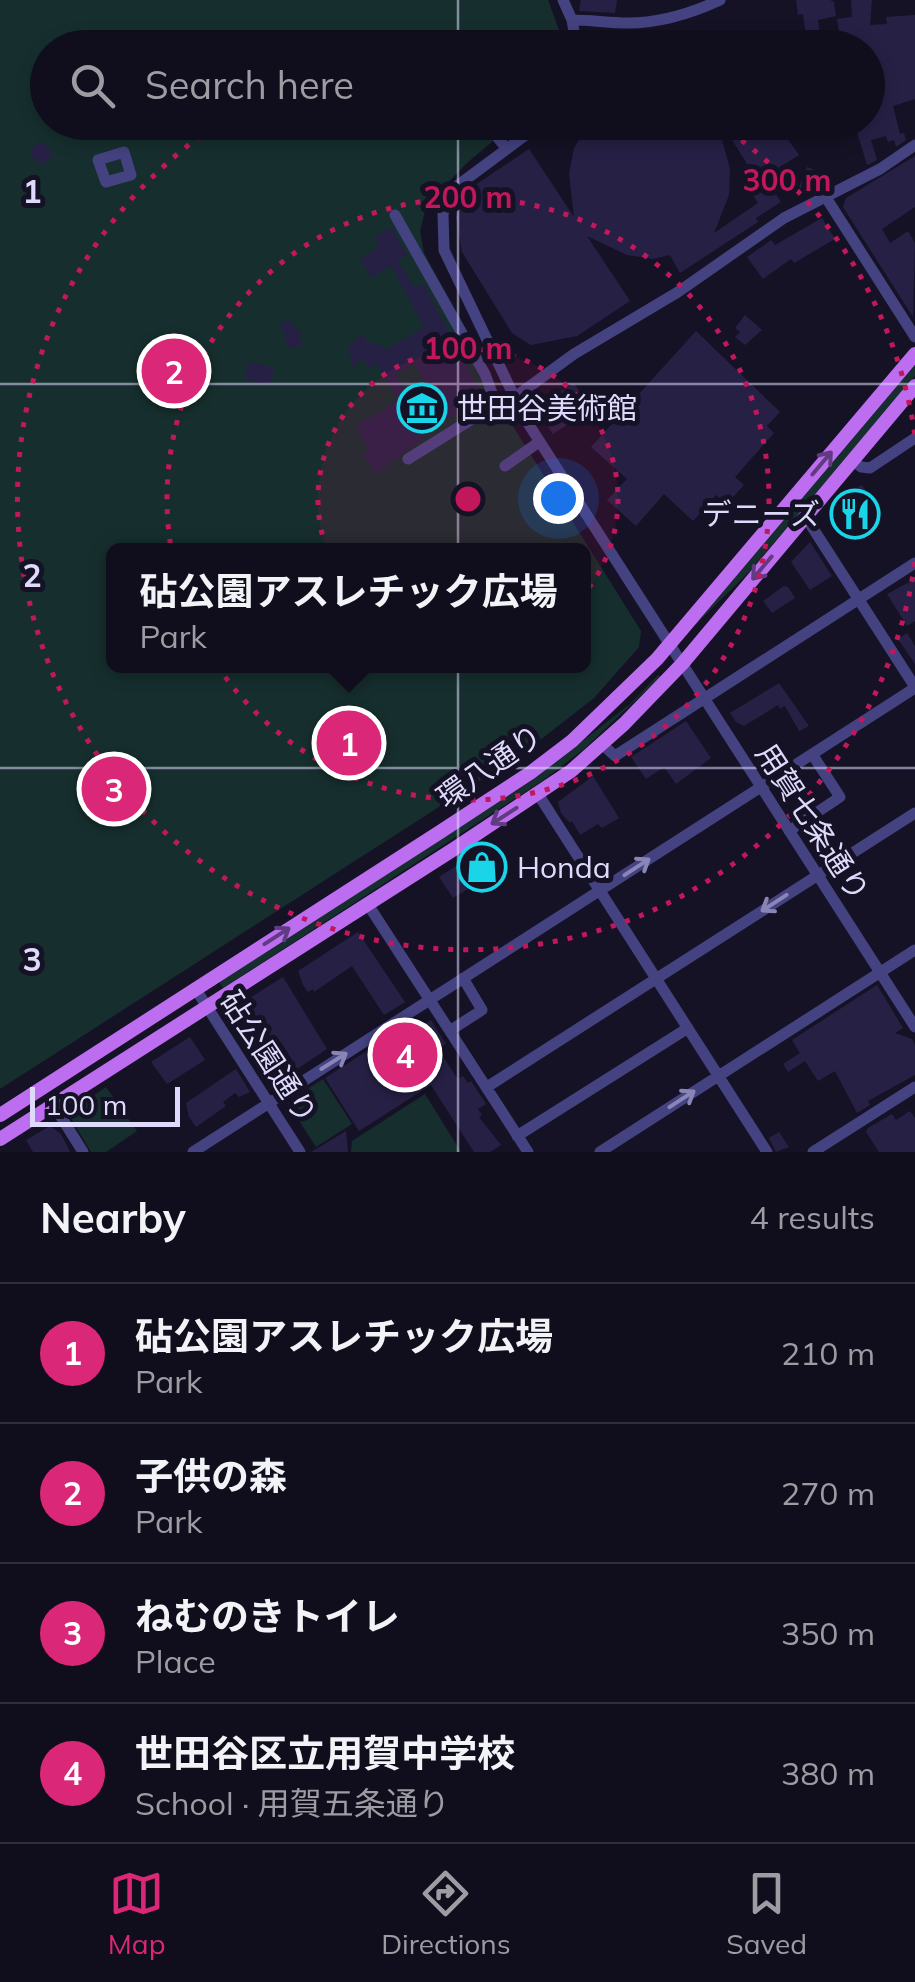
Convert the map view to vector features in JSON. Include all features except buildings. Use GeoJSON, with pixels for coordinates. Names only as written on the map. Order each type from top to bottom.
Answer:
{"type":"FeatureCollection","features":[{"type":"Feature","properties":{"kind":"main road","name":"環八通り"},"geometry":{"type":"LineString","coordinates":[[0,1115],[546,762],[609,708],[669,644],[915,354]]}},
{"type":"Feature","properties":{"kind":"main road","name":"環八通り"},"geometry":{"type":"LineString","coordinates":[[2,1139],[538,794],[602,744],[682,664],[915,386]]}},
{"type":"Feature","properties":{"kind":"street"},"geometry":{"type":"LineString","coordinates":[[564,0],[574,30]]}},
{"type":"Feature","properties":{"kind":"street"},"geometry":{"type":"LineString","coordinates":[[572,20],[652,21],[720,0]]}},
{"type":"Feature","properties":{"kind":"street"},"geometry":{"type":"LineString","coordinates":[[501,140],[508,148]]}},
{"type":"Feature","properties":{"kind":"street"},"geometry":{"type":"LineString","coordinates":[[420,263],[444,250],[442,224],[448,199],[458,186],[519,140]]}},
{"type":"Feature","properties":{"kind":"street"},"geometry":{"type":"LineString","coordinates":[[515,397],[574,354],[678,292],[768,228],[915,145]]}},
{"type":"Feature","properties":{"kind":"street"},"geometry":{"type":"LineString","coordinates":[[825,196],[915,337]]}},
{"type":"Feature","properties":{"kind":"street"},"geometry":{"type":"LineString","coordinates":[[395,214],[485,374],[496,404],[408,458]]}},
{"type":"Feature","properties":{"kind":"street","name":"用賀七条通り"},"geometry":{"type":"LineString","coordinates":[[444,250],[539,442],[915,1027]]}},
{"type":"Feature","properties":{"kind":"street"},"geometry":{"type":"LineString","coordinates":[[485,374],[500,365]]}},
{"type":"Feature","properties":{"kind":"street"},"geometry":{"type":"LineString","coordinates":[[852,460],[870,468],[915,438]]}},
{"type":"Feature","properties":{"kind":"street"},"geometry":{"type":"LineString","coordinates":[[504,466],[539,442]]}},
{"type":"Feature","properties":{"kind":"street"},"geometry":{"type":"LineString","coordinates":[[193,1152],[915,688],[805,516]]}},
{"type":"Feature","properties":{"kind":"street"},"geometry":{"type":"LineString","coordinates":[[602,744],[615,756],[915,564]]}},
{"type":"Feature","properties":{"kind":"street"},"geometry":{"type":"LineString","coordinates":[[789,831],[840,797],[812,754]]}},
{"type":"Feature","properties":{"kind":"street"},"geometry":{"type":"LineString","coordinates":[[538,794],[767,1152]]}},
{"type":"Feature","properties":{"kind":"street"},"geometry":{"type":"LineString","coordinates":[[487,1087],[915,813]]}},
{"type":"Feature","properties":{"kind":"street"},"geometry":{"type":"LineString","coordinates":[[367,903],[528,1152]]}},
{"type":"Feature","properties":{"kind":"street"},"geometry":{"type":"LineString","coordinates":[[600,1152],[915,950]]}},
{"type":"Feature","properties":{"kind":"street"},"geometry":{"type":"LineString","coordinates":[[450,1030],[482,1010],[462,978]]}},
{"type":"Feature","properties":{"kind":"street","name":"砧公園通り"},"geometry":{"type":"LineString","coordinates":[[195,988],[300,1152]]}},
{"type":"Feature","properties":{"kind":"street"},"geometry":{"type":"LineString","coordinates":[[517,1136],[688,1028]]}},
{"type":"Feature","properties":{"kind":"street"},"geometry":{"type":"LineString","coordinates":[[814,1152],[915,1087]]}},
{"type":"Feature","properties":{"kind":"street"},"geometry":{"type":"LineString","coordinates":[[53,1104],[83,1152]]}},
{"type":"Feature","properties":{"kind":"green space"},"geometry":{"type":"Polygon","coordinates":[[[0,0],[548,0],[559,30],[30,30],[30,140],[494,140],[427,204],[420,231],[424,253],[485,364],[506,415],[586,543],[106,543],[106,673],[591,673],[591,551],[641,631],[639,647],[594,698],[526,751],[0,1089],[0,0]]]}},
{"type":"Feature","properties":{"kind":"green space"},"geometry":{"type":"Polygon","coordinates":[[[915,365],[915,376],[750,571],[694,626],[915,365]]]}},
{"type":"Feature","properties":{"kind":"green space"},"geometry":{"type":"Polygon","coordinates":[[[661,676],[584,749],[542,781],[223,988],[219,982],[527,784],[630,704],[661,676]]]}},
{"type":"Feature","properties":{"kind":"green space"},"geometry":{"type":"Polygon","coordinates":[[[323,1079],[352,1124],[316,1147],[287,1102],[323,1079]]]}},
{"type":"Feature","properties":{"kind":"green space"},"geometry":{"type":"Polygon","coordinates":[[[106,1087],[137,1131],[106,1152],[91,1152],[68,1113],[106,1087]]]}},
{"type":"Feature","properties":{"kind":"green space"},"geometry":{"type":"Polygon","coordinates":[[[425,1094],[461,1152],[351,1152],[352,1141],[425,1094]]]}},
{"type":"Feature","properties":{"kind":"place","name":"子供の森"},"geometry":{"type":"Point","coordinates":[174,371]}},
{"type":"Feature","properties":{"kind":"place","name":"世田谷美術館"},"geometry":{"type":"Point","coordinates":[422,408]}},
{"type":"Feature","properties":{"kind":"place","name":"デニーズ"},"geometry":{"type":"Point","coordinates":[855,514]}},
{"type":"Feature","properties":{"kind":"place","name":"砧公園アスレチック広場"},"geometry":{"type":"Point","coordinates":[349,743]}},
{"type":"Feature","properties":{"kind":"place","name":"ねむのきトイレ"},"geometry":{"type":"Point","coordinates":[114,789]}},
{"type":"Feature","properties":{"kind":"place","name":"Honda"},"geometry":{"type":"Point","coordinates":[482,867]}},
{"type":"Feature","properties":{"kind":"place","name":"世田谷区立用賀中学校"},"geometry":{"type":"Point","coordinates":[405,1055]}}]}
